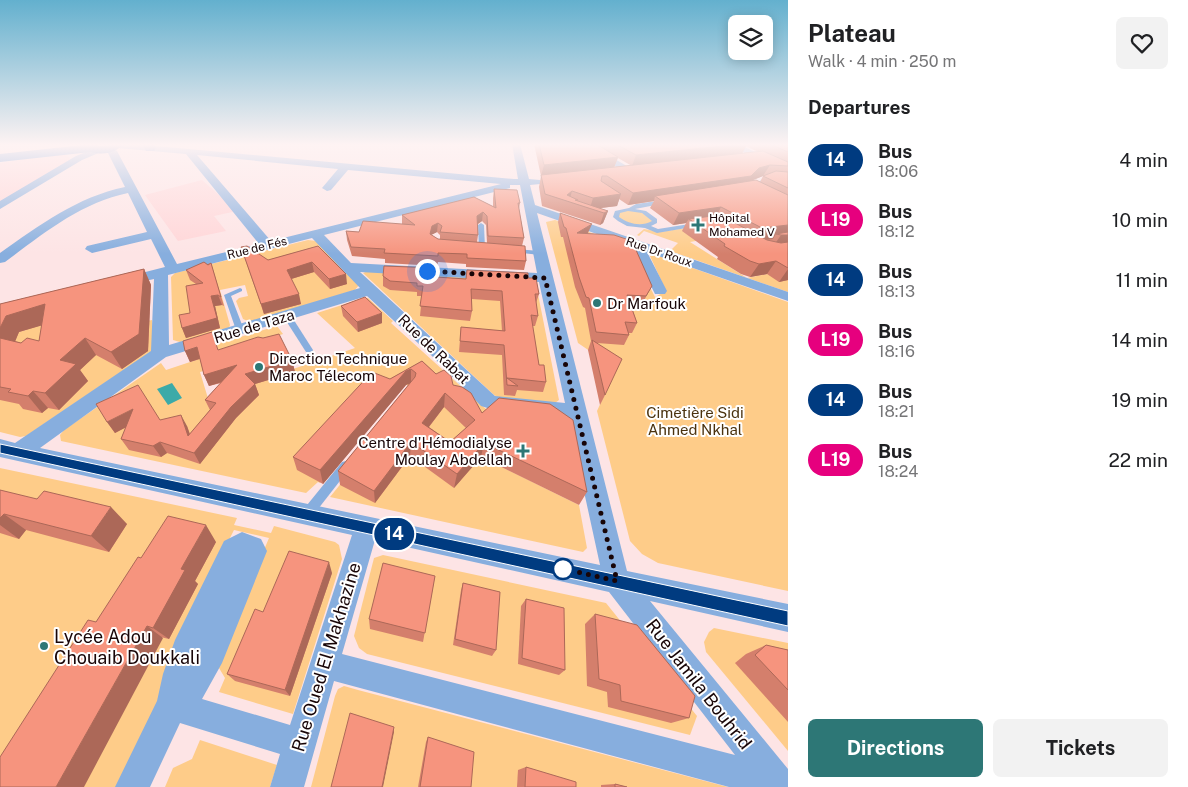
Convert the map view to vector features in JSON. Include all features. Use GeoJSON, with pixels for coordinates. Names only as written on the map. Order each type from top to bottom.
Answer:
{"type":"FeatureCollection","features":[{"type":"Feature","properties":{"kind":"street"},"geometry":{"type":"LineString","coordinates":[[0,206],[43,181]]}},
{"type":"Feature","properties":{"kind":"street"},"geometry":{"type":"LineString","coordinates":[[126,181],[154,234],[167,271],[160,353]]}},
{"type":"Feature","properties":{"kind":"street"},"geometry":{"type":"LineString","coordinates":[[213,181],[267,245]]}},
{"type":"Feature","properties":{"kind":"street"},"geometry":{"type":"LineString","coordinates":[[327,188],[333,181]]}},
{"type":"Feature","properties":{"kind":"street"},"geometry":{"type":"LineString","coordinates":[[495,181],[520,183],[544,181]]}},
{"type":"Feature","properties":{"kind":"street"},"geometry":{"type":"LineString","coordinates":[[520,183],[530,207],[617,581]]}},
{"type":"Feature","properties":{"kind":"street","name":"Rue de Fés"},"geometry":{"type":"LineString","coordinates":[[106,286],[520,183]]}},
{"type":"Feature","properties":{"kind":"street"},"geometry":{"type":"LineString","coordinates":[[0,259],[74,208],[104,194],[130,189]]}},
{"type":"Feature","properties":{"kind":"street","name":"Rue Dr Roux"},"geometry":{"type":"LineString","coordinates":[[530,207],[618,227],[636,244],[788,297]]}},
{"type":"Feature","properties":{"kind":"street","name":"Rue de Rabat"},"geometry":{"type":"LineString","coordinates":[[314,233],[370,290],[488,401],[500,405],[578,411]]}},
{"type":"Feature","properties":{"kind":"street"},"geometry":{"type":"LineString","coordinates":[[92,249],[154,234]]}},
{"type":"Feature","properties":{"kind":"street"},"geometry":{"type":"LineString","coordinates":[[636,244],[660,291]]}},
{"type":"Feature","properties":{"kind":"street"},"geometry":{"type":"LineString","coordinates":[[348,267],[545,278]]}},
{"type":"Feature","properties":{"kind":"street","name":"Rue de Taza"},"geometry":{"type":"LineString","coordinates":[[9,450],[160,353],[370,290]]}},
{"type":"Feature","properties":{"kind":"street"},"geometry":{"type":"LineString","coordinates":[[9,450],[788,618]]}},
{"type":"Feature","properties":{"kind":"street","name":"Rue Oued El Makhazine"},"geometry":{"type":"LineString","coordinates":[[287,787],[366,528]]}},
{"type":"Feature","properties":{"kind":"street"},"geometry":{"type":"LineString","coordinates":[[132,787],[175,706],[198,678],[212,653],[254,556],[252,547],[242,544],[233,550],[185,650],[178,674],[175,706]]}},
{"type":"Feature","properties":{"kind":"street","name":"Rue Jamila Bouhrid"},"geometry":{"type":"LineString","coordinates":[[617,581],[779,785]]}},
{"type":"Feature","properties":{"kind":"street"},"geometry":{"type":"LineString","coordinates":[[324,664],[779,785]]}},
{"type":"Feature","properties":{"kind":"street"},"geometry":{"type":"LineString","coordinates":[[175,706],[299,744]]}},
{"type":"Feature","properties":{"kind":"lane"},"geometry":{"type":"LineString","coordinates":[[758,181],[748,189],[758,192]]}},
{"type":"Feature","properties":{"kind":"lane"},"geometry":{"type":"LineString","coordinates":[[618,227],[615,214],[617,212],[636,206],[675,200]]}},
{"type":"Feature","properties":{"kind":"lane"},"geometry":{"type":"LineString","coordinates":[[609,219],[618,227],[646,226],[655,222],[653,217],[644,212],[630,209],[621,204]]}},
{"type":"Feature","properties":{"kind":"lane"},"geometry":{"type":"LineString","coordinates":[[646,226],[657,231],[703,224]]}},
{"type":"Feature","properties":{"kind":"lane"},"geometry":{"type":"LineString","coordinates":[[481,225],[482,249]]}},
{"type":"Feature","properties":{"kind":"lane"},"geometry":{"type":"LineString","coordinates":[[472,248],[492,249]]}},
{"type":"Feature","properties":{"kind":"lane"},"geometry":{"type":"LineString","coordinates":[[511,251],[540,253]]}},
{"type":"Feature","properties":{"kind":"lane"},"geometry":{"type":"LineString","coordinates":[[240,290],[227,295],[240,330]]}},
{"type":"Feature","properties":{"kind":"lane"},"geometry":{"type":"LineString","coordinates":[[287,316],[309,350]]}},
{"type":"Feature","properties":{"kind":"lane"},"geometry":{"type":"LineString","coordinates":[[307,514],[352,457]]}},
{"type":"Feature","properties":{"kind":"shaded area"},"geometry":{"type":"Polygon","coordinates":[[[0,181],[38,181],[0,202],[0,181]]]}},
{"type":"Feature","properties":{"kind":"shaded area"},"geometry":{"type":"Polygon","coordinates":[[[203,181],[237,211],[214,216],[226,231],[178,241],[145,195],[203,181]]]}},
{"type":"Feature","properties":{"kind":"green space"},"geometry":{"type":"Polygon","coordinates":[[[625,210],[641,212],[653,221],[649,224],[633,225],[618,218],[618,213],[625,210]]]}},
{"type":"Feature","properties":{"kind":"green space","name":"Cimetière Sidi Ahmed Nkhal"},"geometry":{"type":"Polygon","coordinates":[[[555,220],[629,246],[655,297],[666,291],[650,256],[659,256],[788,302],[788,591],[658,563],[642,554],[630,541],[597,411],[616,369],[578,343],[546,222],[555,220]]]}},
{"type":"Feature","properties":{"kind":"green space"},"geometry":{"type":"Polygon","coordinates":[[[712,224],[719,237],[690,242],[746,277],[670,251],[678,243],[644,231],[639,236],[637,235],[644,229],[660,232],[712,224]]]}},
{"type":"Feature","properties":{"kind":"green space"},"geometry":{"type":"Polygon","coordinates":[[[308,240],[317,241],[359,285],[355,290],[250,322],[243,319],[236,301],[239,298],[248,296],[245,285],[220,290],[230,325],[229,328],[180,342],[173,340],[171,277],[175,273],[308,240]]]}},
{"type":"Feature","properties":{"kind":"green space"},"geometry":{"type":"Polygon","coordinates":[[[368,271],[529,280],[536,284],[559,400],[555,403],[499,398],[494,395],[363,273],[368,271]]]}},
{"type":"Feature","properties":{"kind":"green space"},"geometry":{"type":"Polygon","coordinates":[[[767,274],[788,280],[788,292],[747,278],[767,274]]]}},
{"type":"Feature","properties":{"kind":"green space"},"geometry":{"type":"Polygon","coordinates":[[[368,298],[393,321],[391,323],[486,409],[496,411],[464,441],[490,461],[579,505],[587,548],[583,552],[330,497],[414,393],[406,384],[320,483],[318,482],[306,493],[61,441],[60,435],[64,430],[161,363],[166,370],[196,360],[193,351],[277,326],[283,334],[277,336],[293,369],[355,348],[317,313],[368,298]],[[225,365],[200,372],[210,405],[232,391],[225,365]]]}},
{"type":"Feature","properties":{"kind":"green space"},"geometry":{"type":"Polygon","coordinates":[[[152,320],[155,349],[26,436],[20,437],[0,432],[0,371],[18,332],[26,330],[26,328],[57,322],[142,322],[152,320]]]}},
{"type":"Feature","properties":{"kind":"green space"},"geometry":{"type":"Polygon","coordinates":[[[0,468],[237,518],[234,525],[271,533],[274,526],[335,542],[339,545],[342,559],[293,714],[219,692],[225,678],[216,663],[269,538],[234,530],[180,637],[165,696],[120,787],[0,787],[0,468]]]}},
{"type":"Feature","properties":{"kind":"green space"},"geometry":{"type":"Polygon","coordinates":[[[383,555],[606,603],[697,716],[690,735],[367,654],[359,648],[354,636],[374,558],[383,555]]]}},
{"type":"Feature","properties":{"kind":"green space"},"geometry":{"type":"Polygon","coordinates":[[[714,628],[788,643],[788,751],[706,652],[704,642],[709,632],[714,628]]]}},
{"type":"Feature","properties":{"kind":"green space"},"geometry":{"type":"Polygon","coordinates":[[[344,686],[728,787],[311,787],[335,696],[338,689],[344,686]]]}},
{"type":"Feature","properties":{"kind":"green space"},"geometry":{"type":"Polygon","coordinates":[[[200,740],[277,765],[270,787],[165,787],[173,768],[192,759],[200,740]]]}},
{"type":"Feature","properties":{"kind":"water"},"geometry":{"type":"Polygon","coordinates":[[[172,383],[182,398],[168,405],[157,389],[172,383]]]}},
{"type":"Feature","properties":{"kind":"building"},"geometry":{"type":"Polygon","coordinates":[[[542,181],[601,181],[621,194],[593,198],[572,191],[567,195],[578,200],[575,200],[608,211],[604,213],[545,194],[542,181]]]}},
{"type":"Feature","properties":{"kind":"building"},"geometry":{"type":"Polygon","coordinates":[[[614,181],[718,181],[633,193],[614,181]]]}},
{"type":"Feature","properties":{"kind":"building"},"geometry":{"type":"Polygon","coordinates":[[[758,181],[788,195],[788,225],[762,228],[721,207],[679,213],[655,196],[758,181]]]}},
{"type":"Feature","properties":{"kind":"building"},"geometry":{"type":"Polygon","coordinates":[[[773,181],[788,181],[788,188],[773,181]]]}},
{"type":"Feature","properties":{"kind":"building"},"geometry":{"type":"Polygon","coordinates":[[[494,189],[517,190],[524,238],[488,236],[487,216],[483,212],[477,216],[478,235],[440,232],[442,226],[438,223],[432,226],[430,234],[438,239],[525,246],[526,261],[467,258],[467,254],[438,253],[438,256],[384,253],[385,249],[351,247],[346,231],[359,232],[363,221],[415,225],[402,215],[474,197],[496,208],[494,189]]]}},
{"type":"Feature","properties":{"kind":"building"},"geometry":{"type":"Polygon","coordinates":[[[560,213],[592,224],[577,233],[614,235],[632,241],[652,286],[646,296],[627,295],[637,323],[625,322],[629,335],[596,332],[589,298],[586,297],[579,277],[560,213]]]}},
{"type":"Feature","properties":{"kind":"building"},"geometry":{"type":"Polygon","coordinates":[[[720,215],[767,240],[781,243],[788,242],[788,268],[776,261],[759,264],[750,261],[724,246],[725,244],[689,219],[720,215]]]}},
{"type":"Feature","properties":{"kind":"building"},"geometry":{"type":"Polygon","coordinates":[[[788,232],[788,235],[776,234],[788,232]]]}},
{"type":"Feature","properties":{"kind":"building"},"geometry":{"type":"Polygon","coordinates":[[[247,246],[268,260],[318,246],[346,274],[329,279],[312,262],[287,270],[299,294],[261,304],[241,247],[247,246]]]}},
{"type":"Feature","properties":{"kind":"building"},"geometry":{"type":"Polygon","coordinates":[[[204,262],[208,265],[211,263],[221,297],[218,295],[211,296],[217,318],[182,328],[179,315],[190,313],[186,286],[203,283],[186,270],[204,262]]]}},
{"type":"Feature","properties":{"kind":"building"},"geometry":{"type":"Polygon","coordinates":[[[384,266],[437,268],[436,277],[466,279],[467,270],[528,273],[528,278],[536,278],[539,294],[535,294],[538,316],[531,315],[539,365],[544,365],[546,382],[507,378],[518,386],[507,385],[504,345],[460,341],[461,327],[505,331],[502,291],[471,289],[472,311],[420,306],[423,286],[417,286],[417,283],[390,281],[383,276],[384,266]]]}},
{"type":"Feature","properties":{"kind":"building"},"geometry":{"type":"Polygon","coordinates":[[[144,269],[139,334],[111,352],[85,338],[60,360],[76,364],[45,393],[33,391],[28,396],[8,392],[11,389],[0,387],[0,338],[21,343],[27,338],[39,341],[45,304],[6,316],[0,328],[0,304],[144,269]]]}},
{"type":"Feature","properties":{"kind":"building"},"geometry":{"type":"Polygon","coordinates":[[[365,297],[382,313],[357,322],[341,306],[365,297]]]}},
{"type":"Feature","properties":{"kind":"building"},"geometry":{"type":"Polygon","coordinates":[[[212,332],[218,350],[258,337],[263,338],[279,334],[292,360],[245,374],[255,384],[231,407],[194,453],[160,442],[153,446],[121,439],[133,409],[107,422],[96,404],[138,385],[160,420],[181,415],[188,436],[216,403],[205,400],[237,365],[204,375],[197,347],[185,351],[183,341],[212,332]]]}},
{"type":"Feature","properties":{"kind":"building"},"geometry":{"type":"Polygon","coordinates":[[[592,340],[622,359],[605,395],[592,340]]]}},
{"type":"Feature","properties":{"kind":"building"},"geometry":{"type":"Polygon","coordinates":[[[422,361],[436,374],[444,370],[451,376],[453,385],[462,387],[471,393],[482,413],[499,398],[550,404],[573,420],[587,492],[484,443],[457,474],[411,442],[374,491],[338,471],[415,377],[416,373],[411,369],[406,371],[320,470],[293,457],[372,372],[390,379],[422,361]],[[445,393],[422,423],[450,442],[475,420],[445,393]]]}},
{"type":"Feature","properties":{"kind":"building"},"geometry":{"type":"Polygon","coordinates":[[[0,490],[37,499],[44,491],[111,507],[91,536],[4,514],[0,518],[0,490]]]}},
{"type":"Feature","properties":{"kind":"building"},"geometry":{"type":"Polygon","coordinates":[[[168,516],[206,525],[181,569],[185,570],[153,628],[147,626],[56,787],[0,787],[0,757],[88,620],[96,622],[138,557],[141,558],[168,516]]]}},
{"type":"Feature","properties":{"kind":"building"},"geometry":{"type":"Polygon","coordinates":[[[289,551],[329,562],[285,690],[227,674],[255,609],[263,612],[289,551]]]}},
{"type":"Feature","properties":{"kind":"building"},"geometry":{"type":"Polygon","coordinates":[[[383,563],[435,576],[425,633],[369,619],[383,563]]]}},
{"type":"Feature","properties":{"kind":"building"},"geometry":{"type":"Polygon","coordinates":[[[463,583],[500,592],[496,650],[455,639],[463,583]]]}},
{"type":"Feature","properties":{"kind":"building"},"geometry":{"type":"Polygon","coordinates":[[[526,599],[564,608],[565,670],[522,658],[526,599]]]}},
{"type":"Feature","properties":{"kind":"building"},"geometry":{"type":"Polygon","coordinates":[[[595,614],[637,625],[695,696],[689,718],[621,701],[620,685],[599,679],[595,614]]]}},
{"type":"Feature","properties":{"kind":"building"},"geometry":{"type":"Polygon","coordinates":[[[766,645],[788,650],[788,690],[755,655],[766,645]]]}},
{"type":"Feature","properties":{"kind":"building"},"geometry":{"type":"Polygon","coordinates":[[[350,713],[394,727],[382,787],[331,787],[350,713]]]}},
{"type":"Feature","properties":{"kind":"building"},"geometry":{"type":"Polygon","coordinates":[[[428,737],[474,752],[471,787],[420,787],[428,737]]]}},
{"type":"Feature","properties":{"kind":"building"},"geometry":{"type":"Polygon","coordinates":[[[526,767],[576,782],[576,787],[525,787],[526,767]]]}},
{"type":"Feature","properties":{"kind":"building"},"geometry":{"type":"Polygon","coordinates":[[[615,784],[627,787],[615,787],[615,784]]]}},
{"type":"Feature","properties":{"kind":"bus line","name":"14"},"geometry":{"type":"LineString","coordinates":[[0,448],[788,618]]}},
{"type":"Feature","properties":{"kind":"place","name":"Hôpital Mohamed V"},"geometry":{"type":"Point","coordinates":[698,225]}},
{"type":"Feature","properties":{"kind":"place","name":"Dr Marfouk"},"geometry":{"type":"Point","coordinates":[597,303]}},
{"type":"Feature","properties":{"kind":"place","name":"Direction Technique Maroc Télecom"},"geometry":{"type":"Point","coordinates":[259,367]}},
{"type":"Feature","properties":{"kind":"place","name":"Centre d'Hémodialyse Moulay Abdellah"},"geometry":{"type":"Point","coordinates":[523,451]}},
{"type":"Feature","properties":{"kind":"place","name":"Lycée Adou Chouaib Doukkali"},"geometry":{"type":"Point","coordinates":[44,646]}},
{"type":"Feature","properties":{"kind":"route"},"geometry":{"type":"LineString","coordinates":[[427,271],[545,278],[617,581],[559,568],[563,569]]}}]}
